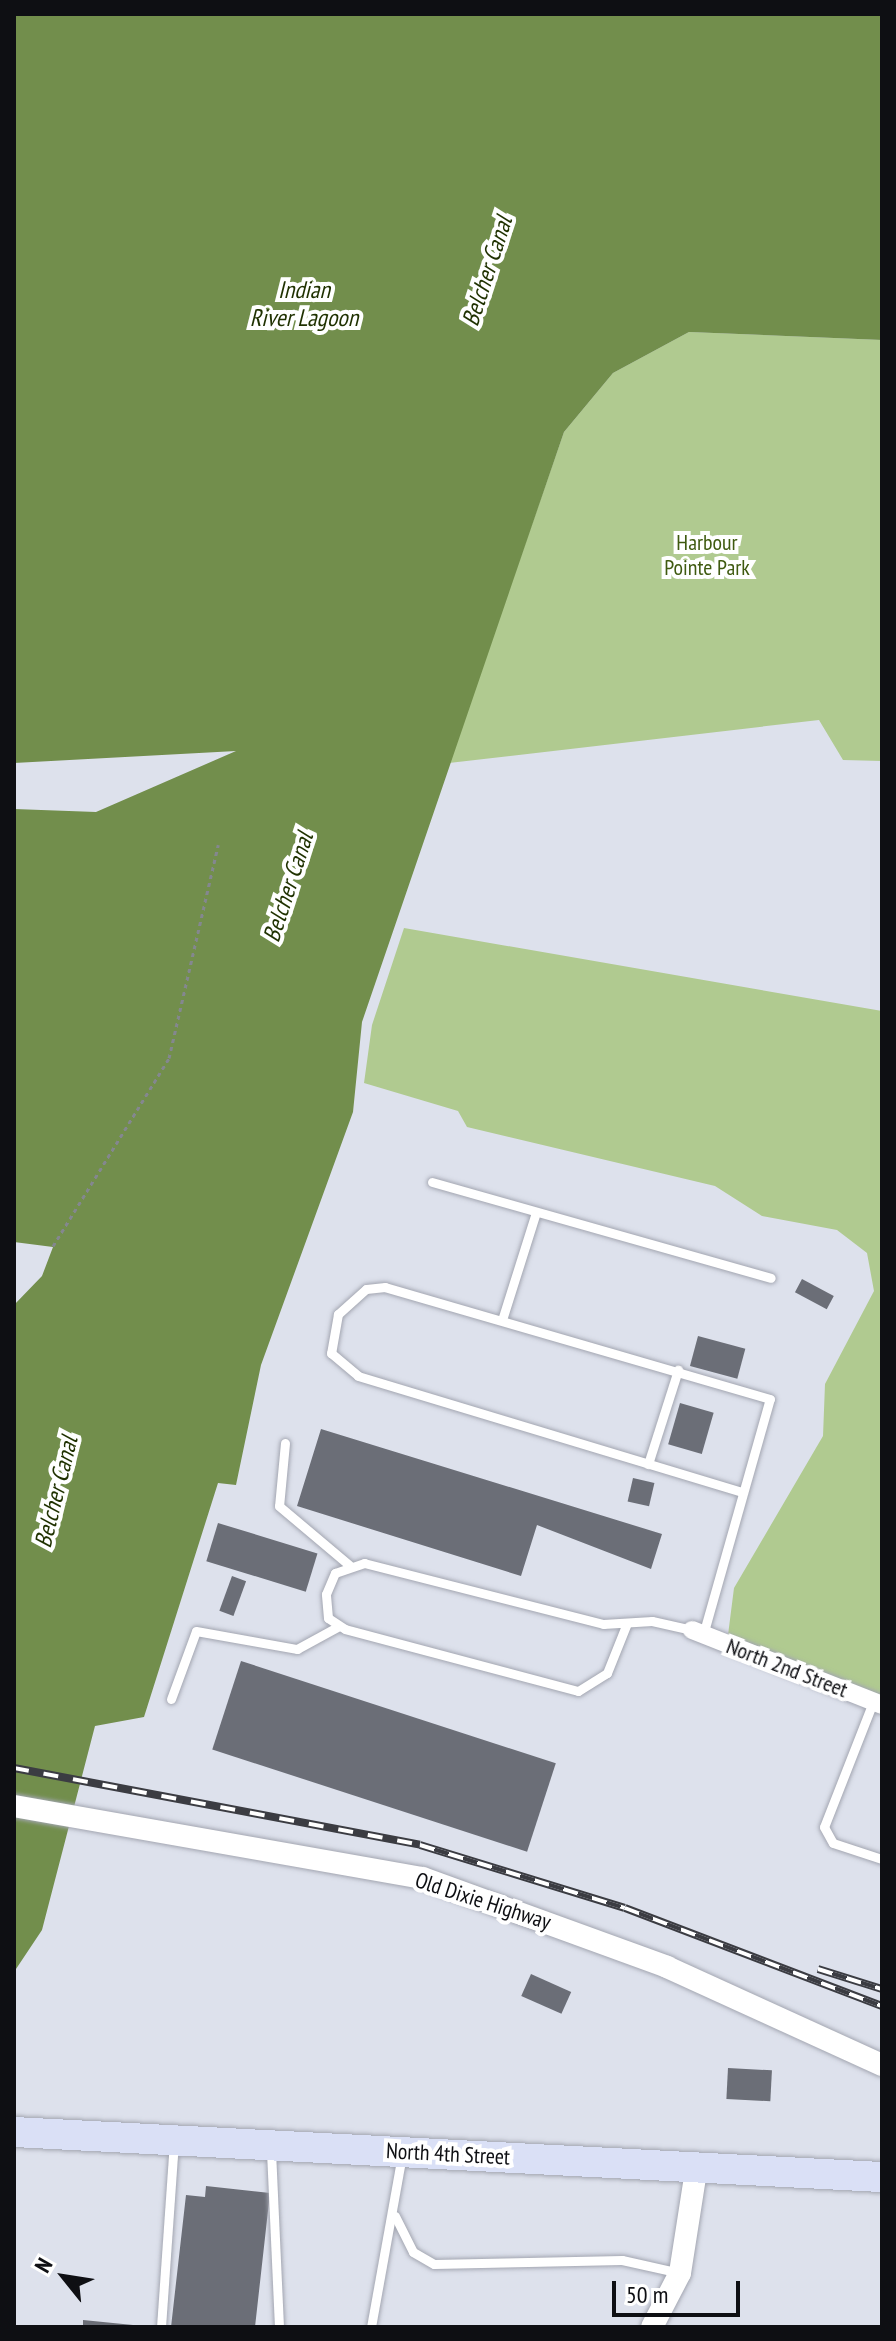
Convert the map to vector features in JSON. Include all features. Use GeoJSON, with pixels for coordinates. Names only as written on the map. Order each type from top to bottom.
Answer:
{"type":"FeatureCollection","features":[{"type":"Feature","properties":{"kind":"main road","name":"North 4th Street"},"geometry":{"type":"LineString","coordinates":[[14,2132],[697,2164],[882,2177]]}},
{"type":"Feature","properties":{"kind":"street","name":"North 2nd Street"},"geometry":{"type":"LineString","coordinates":[[697,1632],[877,1704]]}},
{"type":"Feature","properties":{"kind":"street","name":"Old Dixie Highway"},"geometry":{"type":"LineString","coordinates":[[14,1806],[423,1878],[667,1967],[882,2065]]}},
{"type":"Feature","properties":{"kind":"street"},"geometry":{"type":"LineString","coordinates":[[652,2327],[680,2273],[697,2164]]}},
{"type":"Feature","properties":{"kind":"lane"},"geometry":{"type":"LineString","coordinates":[[432,1182],[771,1278]]}},
{"type":"Feature","properties":{"kind":"lane"},"geometry":{"type":"LineString","coordinates":[[502,1320],[536,1212]]}},
{"type":"Feature","properties":{"kind":"lane"},"geometry":{"type":"LineString","coordinates":[[285,1443],[279,1506],[349,1565],[627,1623],[697,1632],[743,1492],[770,1399],[385,1287],[366,1289],[338,1314],[328,1339],[331,1353],[358,1376],[743,1492]]}},
{"type":"Feature","properties":{"kind":"lane"},"geometry":{"type":"LineString","coordinates":[[648,1464],[678,1370]]}},
{"type":"Feature","properties":{"kind":"lane"},"geometry":{"type":"LineString","coordinates":[[349,1565],[335,1573],[326,1594],[328,1618],[339,1626],[578,1691],[607,1673],[627,1623]]}},
{"type":"Feature","properties":{"kind":"lane"},"geometry":{"type":"LineString","coordinates":[[171,1699],[196,1631],[297,1649],[339,1626]]}},
{"type":"Feature","properties":{"kind":"lane"},"geometry":{"type":"LineString","coordinates":[[877,1704],[824,1827],[833,1843],[882,1859]]}},
{"type":"Feature","properties":{"kind":"lane"},"geometry":{"type":"LineString","coordinates":[[161,2327],[174,2140]]}},
{"type":"Feature","properties":{"kind":"lane"},"geometry":{"type":"LineString","coordinates":[[271,2145],[279,2327]]}},
{"type":"Feature","properties":{"kind":"lane"},"geometry":{"type":"LineString","coordinates":[[371,2327],[395,2216],[402,2152]]}},
{"type":"Feature","properties":{"kind":"lane"},"geometry":{"type":"LineString","coordinates":[[395,2216],[413,2252],[434,2264],[622,2260],[680,2273]]}},
{"type":"Feature","properties":{"kind":"path"},"geometry":{"type":"LineString","coordinates":[[53,1246],[169,1058],[218,845]]}},
{"type":"Feature","properties":{"kind":"green space","name":"Harbour Pointe Park"},"geometry":{"type":"Polygon","coordinates":[[[689,332],[882,340],[882,761],[843,760],[819,720],[449,763],[564,432],[613,373],[689,332]]]}},
{"type":"Feature","properties":{"kind":"green space"},"geometry":{"type":"Polygon","coordinates":[[[404,928],[882,1011],[882,1696],[728,1635],[734,1588],[823,1436],[825,1384],[874,1291],[867,1253],[837,1230],[762,1216],[715,1186],[467,1127],[458,1111],[364,1083],[372,1025],[404,928]]]}},
{"type":"Feature","properties":{"kind":"water","name":"Indian River Lagoon"},"geometry":{"type":"Polygon","coordinates":[[[14,14],[882,14],[882,340],[689,332],[613,373],[564,432],[362,1022],[353,1112],[261,1365],[236,1485],[218,1483],[144,1717],[95,1726],[42,1930],[14,1972],[14,1305],[42,1276],[53,1247],[14,1242],[14,809],[96,812],[236,751],[14,763],[14,14]]]}},
{"type":"Feature","properties":{"kind":"building"},"geometry":{"type":"Polygon","coordinates":[[[802,1279],[834,1296],[827,1309],[795,1292],[802,1279]]]}},
{"type":"Feature","properties":{"kind":"building"},"geometry":{"type":"Polygon","coordinates":[[[698,1336],[745,1349],[737,1379],[690,1366],[698,1336]]]}},
{"type":"Feature","properties":{"kind":"building"},"geometry":{"type":"Polygon","coordinates":[[[680,1403],[714,1413],[702,1454],[668,1444],[680,1403]]]}},
{"type":"Feature","properties":{"kind":"building"},"geometry":{"type":"Polygon","coordinates":[[[321,1429],[662,1534],[651,1569],[537,1525],[521,1576],[297,1506],[321,1429]]]}},
{"type":"Feature","properties":{"kind":"building"},"geometry":{"type":"Polygon","coordinates":[[[633,1478],[654,1483],[649,1506],[628,1501],[633,1478]]]}},
{"type":"Feature","properties":{"kind":"building"},"geometry":{"type":"Polygon","coordinates":[[[218,1523],[317,1553],[306,1592],[206,1561],[218,1523]]]}},
{"type":"Feature","properties":{"kind":"building"},"geometry":{"type":"Polygon","coordinates":[[[232,1576],[246,1581],[233,1616],[219,1611],[232,1576]]]}},
{"type":"Feature","properties":{"kind":"building"},"geometry":{"type":"Polygon","coordinates":[[[241,1661],[556,1763],[527,1852],[212,1749],[241,1661]]]}},
{"type":"Feature","properties":{"kind":"building"},"geometry":{"type":"Polygon","coordinates":[[[531,1974],[571,1992],[561,2014],[521,1996],[531,1974]]]}},
{"type":"Feature","properties":{"kind":"building"},"geometry":{"type":"Polygon","coordinates":[[[728,2068],[772,2070],[770,2101],[726,2099],[728,2068]]]}},
{"type":"Feature","properties":{"kind":"building"},"geometry":{"type":"Polygon","coordinates":[[[206,2186],[270,2193],[255,2327],[171,2327],[186,2195],[205,2197],[206,2186]]]}},
{"type":"Feature","properties":{"kind":"building"},"geometry":{"type":"Polygon","coordinates":[[[83,2320],[133,2325],[133,2327],[83,2327],[83,2320]]]}},
{"type":"Feature","properties":{"kind":"railway"},"geometry":{"type":"LineString","coordinates":[[14,1768],[420,1845],[625,1908],[882,2006]]}},
{"type":"Feature","properties":{"kind":"railway"},"geometry":{"type":"LineString","coordinates":[[818,1969],[882,1989]]}},
{"type":"Feature","properties":{"kind":"water label","name":"Belcher Canal"},"geometry":{"type":"Point","coordinates":[487,271]}},
{"type":"Feature","properties":{"kind":"water label","name":"Belcher Canal"},"geometry":{"type":"Point","coordinates":[288,887]}},
{"type":"Feature","properties":{"kind":"water label","name":"Belcher Canal"},"geometry":{"type":"Point","coordinates":[56,1492]}}]}
